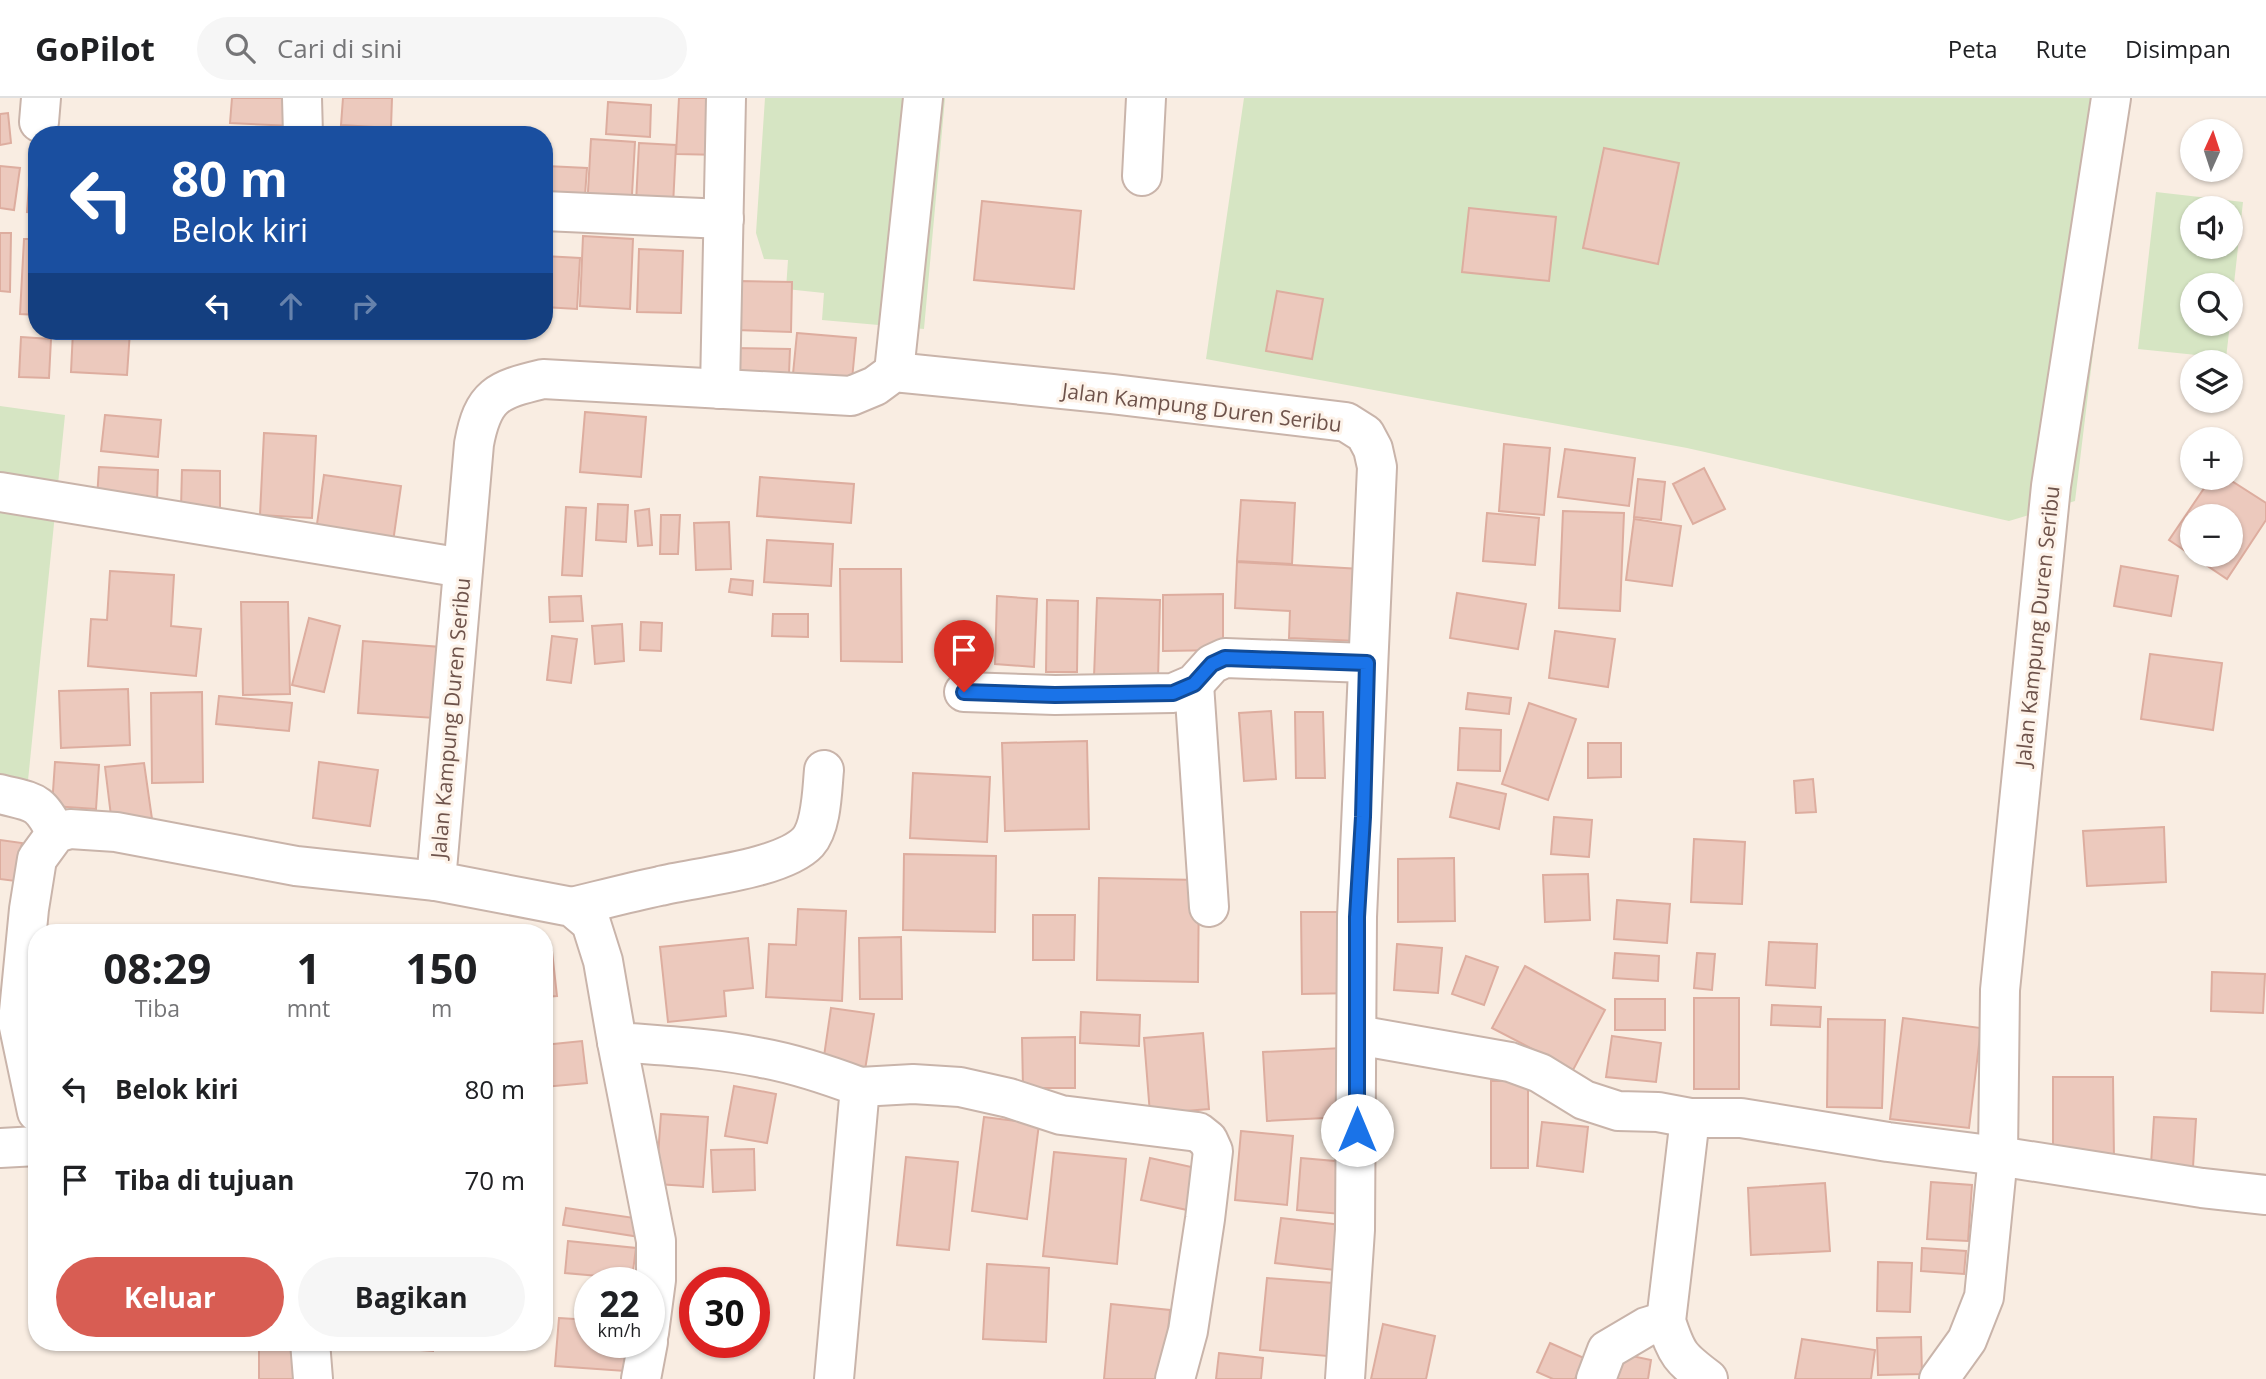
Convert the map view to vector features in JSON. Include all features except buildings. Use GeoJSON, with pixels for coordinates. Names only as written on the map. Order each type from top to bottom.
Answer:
{"type":"FeatureCollection","features":[{"type":"Feature","properties":{"kind":"street"},"geometry":{"type":"LineString","coordinates":[[302,98],[303,126]]}},
{"type":"Feature","properties":{"kind":"street"},"geometry":{"type":"LineString","coordinates":[[720,389],[726,98]]}},
{"type":"Feature","properties":{"kind":"street"},"geometry":{"type":"LineString","coordinates":[[894,372],[923,98]]}},
{"type":"Feature","properties":{"kind":"street"},"geometry":{"type":"LineString","coordinates":[[1142,176],[1146,98]]}},
{"type":"Feature","properties":{"kind":"street","name":"Jalan Kampung Duren Seribu"},"geometry":{"type":"LineString","coordinates":[[1939,1379],[1967,1340],[1984,1297],[1998,1156],[2000,990],[2049,513],[2111,98]]}},
{"type":"Feature","properties":{"kind":"street"},"geometry":{"type":"LineString","coordinates":[[553,211],[724,219]]}},
{"type":"Feature","properties":{"kind":"street","name":"Jalan Kampung Duren Seribu"},"geometry":{"type":"LineString","coordinates":[[572,907],[436,881],[474,444],[479,417],[492,399],[512,387],[543,379],[851,396],[875,386],[894,372],[1112,394],[1346,422],[1365,434],[1373,449],[1377,467],[1357,917],[1355,1230],[1345,1379]]}},
{"type":"Feature","properties":{"kind":"street"},"geometry":{"type":"LineString","coordinates":[[0,492],[463,568]]}},
{"type":"Feature","properties":{"kind":"street"},"geometry":{"type":"LineString","coordinates":[[964,692],[1055,695],[1173,693],[1194,684],[1212,664],[1225,658],[1367,663]]}},
{"type":"Feature","properties":{"kind":"street"},"geometry":{"type":"LineString","coordinates":[[1194,684],[1209,907]]}},
{"type":"Feature","properties":{"kind":"street"},"geometry":{"type":"LineString","coordinates":[[572,907],[765,864],[795,853],[810,840],[819,814],[824,770]]}},
{"type":"Feature","properties":{"kind":"street"},"geometry":{"type":"LineString","coordinates":[[0,794],[34,802],[45,811],[55,833]]}},
{"type":"Feature","properties":{"kind":"street"},"geometry":{"type":"LineString","coordinates":[[28,1083],[9,1022],[37,859],[55,833],[70,829],[116,832],[296,866],[436,881]]}},
{"type":"Feature","properties":{"kind":"street"},"geometry":{"type":"LineString","coordinates":[[572,907],[591,923],[603,961],[656,1241],[656,1267]]}},
{"type":"Feature","properties":{"kind":"street"},"geometry":{"type":"LineString","coordinates":[[1357,1035],[1510,1062],[1539,1073],[1584,1100],[1618,1111],[1658,1112],[1690,1118],[1741,1118],[1888,1142],[2266,1195]]}},
{"type":"Feature","properties":{"kind":"street"},"geometry":{"type":"LineString","coordinates":[[617,1042],[709,1050],[761,1058],[803,1067],[860,1087],[913,1084],[960,1087],[1009,1098],[1060,1115],[1198,1132],[1208,1140],[1213,1151],[1188,1331],[1175,1379]]}},
{"type":"Feature","properties":{"kind":"street"},"geometry":{"type":"LineString","coordinates":[[834,1379],[860,1087]]}},
{"type":"Feature","properties":{"kind":"street"},"geometry":{"type":"LineString","coordinates":[[1690,1118],[1666,1321],[1675,1350],[1709,1379]]}},
{"type":"Feature","properties":{"kind":"street"},"geometry":{"type":"LineString","coordinates":[[0,1148],[28,1146]]}},
{"type":"Feature","properties":{"kind":"street"},"geometry":{"type":"LineString","coordinates":[[1597,1379],[1607,1350],[1646,1327],[1666,1321]]}},
{"type":"Feature","properties":{"kind":"street"},"geometry":{"type":"LineString","coordinates":[[311,1351],[313,1379]]}},
{"type":"Feature","properties":{"kind":"street"},"geometry":{"type":"LineString","coordinates":[[641,1379],[645,1358]]}},
{"type":"Feature","properties":{"kind":"green space"},"geometry":{"type":"Polygon","coordinates":[[[765,98],[945,98],[924,329],[822,320],[824,293],[786,289],[788,260],[764,259],[756,233],[765,98]]]}},
{"type":"Feature","properties":{"kind":"green space"},"geometry":{"type":"Polygon","coordinates":[[[1244,98],[2124,98],[2075,501],[2009,521],[1687,448],[1206,359],[1244,98]]]}},
{"type":"Feature","properties":{"kind":"green space"},"geometry":{"type":"Polygon","coordinates":[[[2156,192],[2191,196],[2180,196],[2180,259],[2237,259],[2235,273],[2180,273],[2180,336],[2229,336],[2227,350],[2180,350],[2180,353],[2138,349],[2156,192]]]}},
{"type":"Feature","properties":{"kind":"green space"},"geometry":{"type":"Polygon","coordinates":[[[0,406],[65,415],[25,810],[0,808],[0,406]]]}},
{"type":"Feature","properties":{"kind":"route"},"geometry":{"type":"LineString","coordinates":[[964,692],[1055,695],[1173,693],[1194,684],[1212,664],[1225,658],[1367,663],[1357,917],[1357,1130]]}}]}
